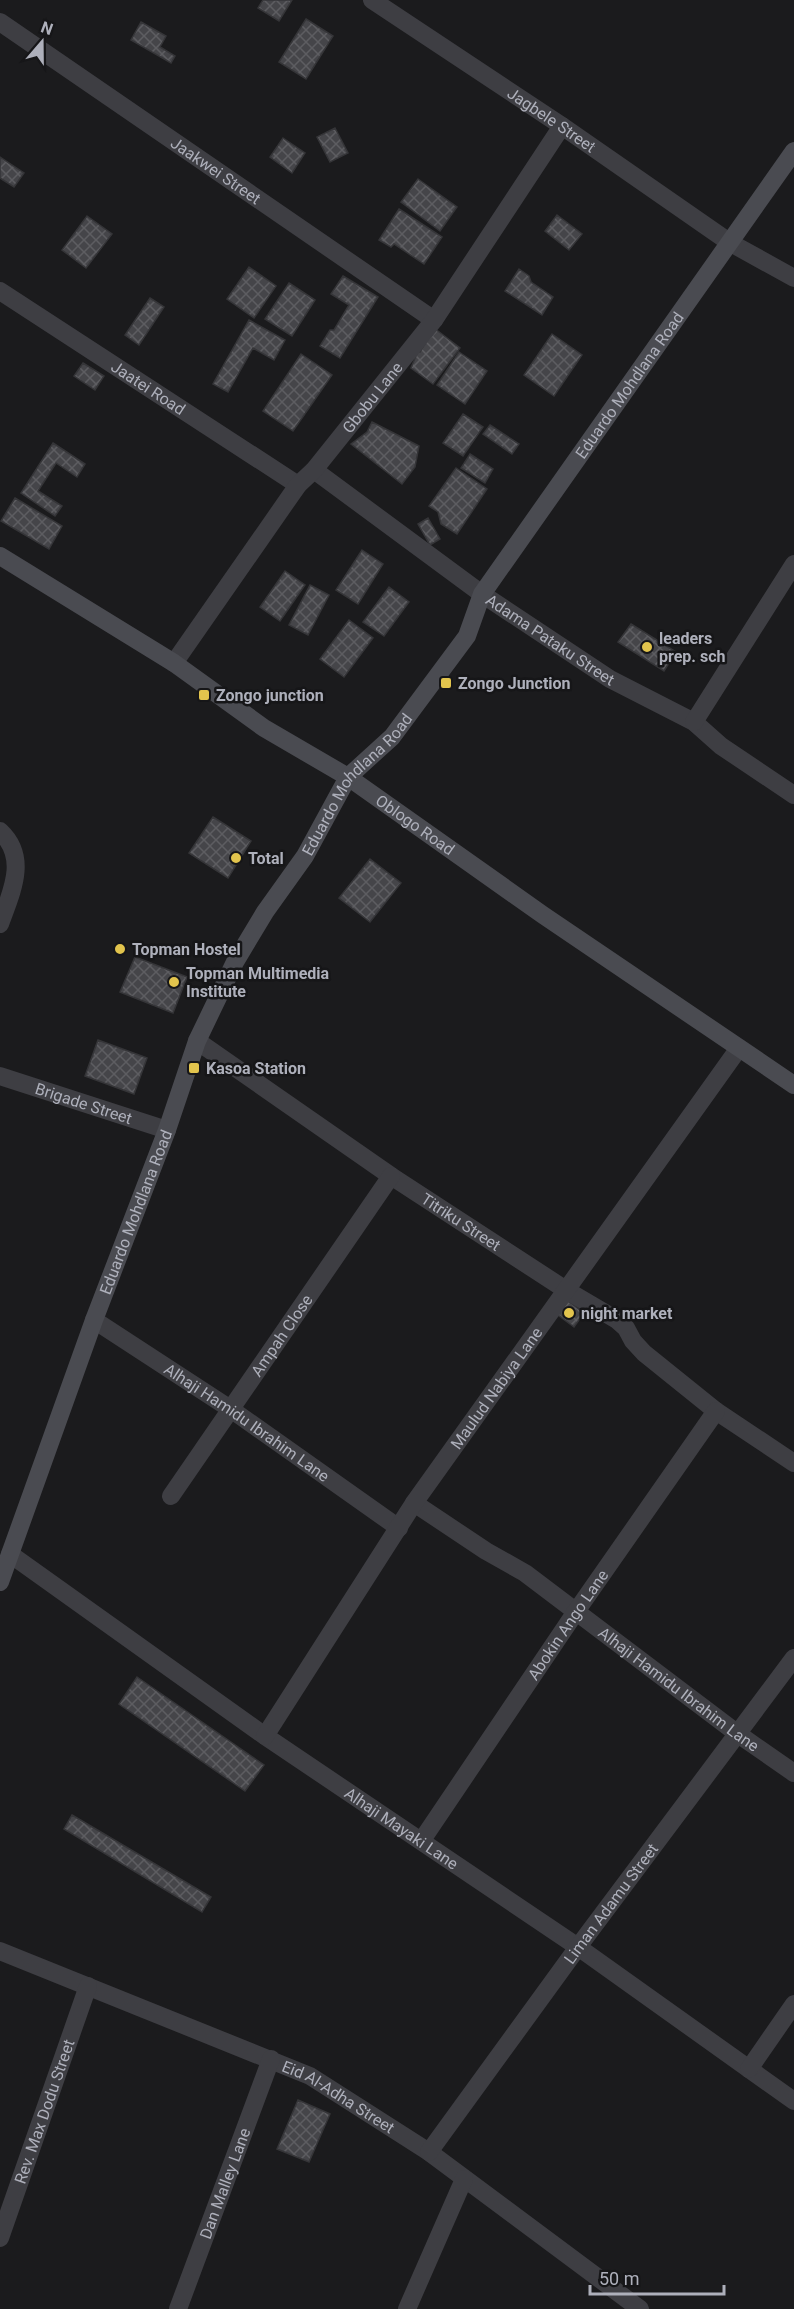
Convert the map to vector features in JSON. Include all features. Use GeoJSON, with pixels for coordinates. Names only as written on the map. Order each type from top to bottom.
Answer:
{"type":"FeatureCollection","features":[{"type":"Feature","properties":{"kind":"main road","name":"Eduardo Mohdlana Road"},"geometry":{"type":"LineString","coordinates":[[0,1582],[94,1320],[167,1130],[197,1041],[235,962],[265,912],[305,856],[348,777],[392,737],[467,636],[482,594],[794,151]]}},
{"type":"Feature","properties":{"kind":"main road","name":"Oblogo Road"},"geometry":{"type":"LineString","coordinates":[[0,556],[174,663],[264,728],[348,777],[543,915],[794,1085]]}},
{"type":"Feature","properties":{"kind":"street","name":"Jagbele Street"},"geometry":{"type":"LineString","coordinates":[[372,0],[562,126],[729,242],[794,278]]}},
{"type":"Feature","properties":{"kind":"street","name":"Jaakwei Street"},"geometry":{"type":"LineString","coordinates":[[0,22],[434,320]]}},
{"type":"Feature","properties":{"kind":"street","name":"Gbobu Lane"},"geometry":{"type":"LineString","coordinates":[[174,663],[298,485],[314,470],[434,320],[562,126]]}},
{"type":"Feature","properties":{"kind":"street","name":"Jaatei Road"},"geometry":{"type":"LineString","coordinates":[[0,291],[298,485]]}},
{"type":"Feature","properties":{"kind":"street","name":"Adama Pataku Street"},"geometry":{"type":"LineString","coordinates":[[314,470],[482,594],[610,679],[694,722],[721,746],[794,795]]}},
{"type":"Feature","properties":{"kind":"street"},"geometry":{"type":"LineString","coordinates":[[694,722],[794,564]]}},
{"type":"Feature","properties":{"kind":"street"},"geometry":{"type":"LineString","coordinates":[[0,831],[13,849],[17,864],[14,884],[0,924]]}},
{"type":"Feature","properties":{"kind":"street","name":"Titriku Street"},"geometry":{"type":"LineString","coordinates":[[197,1041],[391,1176],[617,1320],[626,1328],[633,1341],[644,1353],[716,1411],[794,1463]]}},
{"type":"Feature","properties":{"kind":"street","name":"Maulud Nabiya Lane"},"geometry":{"type":"LineString","coordinates":[[265,1736],[414,1503],[739,1048]]}},
{"type":"Feature","properties":{"kind":"street","name":"Brigade Street"},"geometry":{"type":"LineString","coordinates":[[0,1076],[167,1130]]}},
{"type":"Feature","properties":{"kind":"street","name":"Ampah Close"},"geometry":{"type":"LineString","coordinates":[[171,1496],[391,1176]]}},
{"type":"Feature","properties":{"kind":"street","name":"Alhaji Hamidu Ibrahim Lane"},"geometry":{"type":"LineString","coordinates":[[94,1320],[232,1410],[399,1528]]}},
{"type":"Feature","properties":{"kind":"street","name":"Abokin Ango Lane"},"geometry":{"type":"LineString","coordinates":[[422,1840],[575,1613],[716,1411]]}},
{"type":"Feature","properties":{"kind":"street","name":"Alhaji Hamidu Ibrahim Lane"},"geometry":{"type":"LineString","coordinates":[[414,1503],[486,1551],[525,1573],[575,1613],[794,1773]]}},
{"type":"Feature","properties":{"kind":"street","name":"Alhaji Mayaki Lane"},"geometry":{"type":"LineString","coordinates":[[10,1554],[265,1736],[578,1947],[794,2101]]}},
{"type":"Feature","properties":{"kind":"street","name":"Liman Adamu Street"},"geometry":{"type":"LineString","coordinates":[[429,2152],[578,1947],[794,1658]]}},
{"type":"Feature","properties":{"kind":"street","name":"Eid Al-Adha Street"},"geometry":{"type":"LineString","coordinates":[[0,1951],[310,2076],[429,2152],[640,2309]]}},
{"type":"Feature","properties":{"kind":"street","name":"Rev. Max Dodu Street"},"geometry":{"type":"LineString","coordinates":[[0,2238],[88,1986]]}},
{"type":"Feature","properties":{"kind":"street"},"geometry":{"type":"LineString","coordinates":[[748,2069],[794,2004]]}},
{"type":"Feature","properties":{"kind":"street","name":"Dan Malley Lane"},"geometry":{"type":"LineString","coordinates":[[178,2309],[271,2059]]}},
{"type":"Feature","properties":{"kind":"street"},"geometry":{"type":"LineString","coordinates":[[407,2309],[464,2180]]}},
{"type":"Feature","properties":{"kind":"building"},"geometry":{"type":"Polygon","coordinates":[[[263,0],[292,0],[279,21],[258,8],[263,0]]]}},
{"type":"Feature","properties":{"kind":"building"},"geometry":{"type":"Polygon","coordinates":[[[306,19],[333,36],[306,79],[279,62],[306,19]]]}},
{"type":"Feature","properties":{"kind":"building"},"geometry":{"type":"Polygon","coordinates":[[[141,22],[166,36],[160,47],[175,56],[171,63],[131,40],[141,22]]]}},
{"type":"Feature","properties":{"kind":"building"},"geometry":{"type":"Polygon","coordinates":[[[335,128],[348,153],[330,162],[317,137],[335,128]]]}},
{"type":"Feature","properties":{"kind":"building"},"geometry":{"type":"Polygon","coordinates":[[[283,138],[305,153],[292,173],[270,157],[283,138]]]}},
{"type":"Feature","properties":{"kind":"building"},"geometry":{"type":"Polygon","coordinates":[[[0,157],[24,173],[14,187],[0,178],[0,157]]]}},
{"type":"Feature","properties":{"kind":"building"},"geometry":{"type":"Polygon","coordinates":[[[418,179],[457,207],[440,231],[401,202],[418,179]]]}},
{"type":"Feature","properties":{"kind":"building"},"geometry":{"type":"Polygon","coordinates":[[[399,209],[442,237],[424,264],[394,244],[391,247],[379,240],[399,209]]]}},
{"type":"Feature","properties":{"kind":"building"},"geometry":{"type":"Polygon","coordinates":[[[557,215],[582,234],[569,250],[545,231],[557,215]]]}},
{"type":"Feature","properties":{"kind":"building"},"geometry":{"type":"Polygon","coordinates":[[[87,216],[112,234],[86,268],[62,250],[87,216]]]}},
{"type":"Feature","properties":{"kind":"building"},"geometry":{"type":"Polygon","coordinates":[[[249,267],[276,286],[254,318],[227,299],[249,267]]]}},
{"type":"Feature","properties":{"kind":"building"},"geometry":{"type":"Polygon","coordinates":[[[519,269],[529,276],[531,282],[553,297],[542,315],[505,291],[519,269]]]}},
{"type":"Feature","properties":{"kind":"building"},"geometry":{"type":"Polygon","coordinates":[[[343,276],[378,297],[340,358],[320,346],[330,330],[334,330],[349,305],[331,294],[343,276]]]}},
{"type":"Feature","properties":{"kind":"building"},"geometry":{"type":"Polygon","coordinates":[[[289,283],[315,300],[292,336],[265,319],[289,283]]]}},
{"type":"Feature","properties":{"kind":"building"},"geometry":{"type":"Polygon","coordinates":[[[150,298],[164,307],[139,345],[125,335],[150,298]]]}},
{"type":"Feature","properties":{"kind":"building"},"geometry":{"type":"Polygon","coordinates":[[[249,320],[285,340],[274,360],[253,348],[228,392],[213,384],[249,320]]]}},
{"type":"Feature","properties":{"kind":"building"},"geometry":{"type":"Polygon","coordinates":[[[434,328],[460,348],[433,384],[411,368],[418,351],[420,352],[434,328]]]}},
{"type":"Feature","properties":{"kind":"building"},"geometry":{"type":"Polygon","coordinates":[[[552,334],[582,355],[554,396],[524,375],[552,334]]]}},
{"type":"Feature","properties":{"kind":"building"},"geometry":{"type":"Polygon","coordinates":[[[459,352],[487,371],[465,404],[437,385],[459,352]]]}},
{"type":"Feature","properties":{"kind":"building"},"geometry":{"type":"Polygon","coordinates":[[[301,354],[332,375],[293,431],[263,411],[301,354]]]}},
{"type":"Feature","properties":{"kind":"building"},"geometry":{"type":"Polygon","coordinates":[[[83,363],[104,376],[95,390],[74,376],[83,363]]]}},
{"type":"Feature","properties":{"kind":"building"},"geometry":{"type":"Polygon","coordinates":[[[463,414],[483,427],[463,456],[443,443],[463,414]]]}},
{"type":"Feature","properties":{"kind":"building"},"geometry":{"type":"Polygon","coordinates":[[[372,422],[419,446],[415,467],[402,484],[351,444],[367,432],[372,422]]]}},
{"type":"Feature","properties":{"kind":"building"},"geometry":{"type":"Polygon","coordinates":[[[490,425],[519,444],[512,454],[483,434],[490,425]]]}},
{"type":"Feature","properties":{"kind":"building"},"geometry":{"type":"Polygon","coordinates":[[[53,443],[85,464],[77,477],[56,463],[38,491],[62,506],[55,516],[21,493],[53,443]]]}},
{"type":"Feature","properties":{"kind":"building"},"geometry":{"type":"Polygon","coordinates":[[[470,454],[493,469],[485,483],[461,468],[470,454]]]}},
{"type":"Feature","properties":{"kind":"building"},"geometry":{"type":"Polygon","coordinates":[[[456,468],[487,489],[457,534],[441,524],[438,512],[429,506],[456,468]]]}},
{"type":"Feature","properties":{"kind":"building"},"geometry":{"type":"Polygon","coordinates":[[[15,498],[62,526],[49,549],[1,521],[15,498]]]}},
{"type":"Feature","properties":{"kind":"building"},"geometry":{"type":"Polygon","coordinates":[[[428,518],[440,539],[430,545],[418,524],[428,518]]]}},
{"type":"Feature","properties":{"kind":"building"},"geometry":{"type":"Polygon","coordinates":[[[362,550],[383,564],[358,604],[336,590],[362,550]]]}},
{"type":"Feature","properties":{"kind":"building"},"geometry":{"type":"Polygon","coordinates":[[[285,571],[305,585],[280,621],[260,607],[285,571]]]}},
{"type":"Feature","properties":{"kind":"building"},"geometry":{"type":"Polygon","coordinates":[[[310,585],[329,595],[308,635],[289,625],[310,585]]]}},
{"type":"Feature","properties":{"kind":"building"},"geometry":{"type":"Polygon","coordinates":[[[389,587],[409,602],[384,636],[363,622],[389,587]]]}},
{"type":"Feature","properties":{"kind":"building"},"geometry":{"type":"Polygon","coordinates":[[[349,620],[373,638],[344,677],[320,659],[349,620]]]}},
{"type":"Feature","properties":{"kind":"building","name":"leaders prep. sch"},"geometry":{"type":"Polygon","coordinates":[[[631,624],[676,652],[664,671],[618,642],[631,624]]]}},
{"type":"Feature","properties":{"kind":"building"},"geometry":{"type":"Polygon","coordinates":[[[213,817],[251,841],[228,878],[189,853],[213,817]]]}},
{"type":"Feature","properties":{"kind":"building"},"geometry":{"type":"Polygon","coordinates":[[[370,859],[401,883],[370,922],[339,898],[370,859]]]}},
{"type":"Feature","properties":{"kind":"building"},"geometry":{"type":"Polygon","coordinates":[[[135,957],[187,977],[173,1013],[120,992],[135,957]]]}},
{"type":"Feature","properties":{"kind":"building"},"geometry":{"type":"Polygon","coordinates":[[[98,1040],[147,1058],[134,1094],[85,1076],[98,1040]]]}},
{"type":"Feature","properties":{"kind":"building","name":"night market"},"geometry":{"type":"Polygon","coordinates":[[[564,1298],[584,1313],[574,1327],[554,1312],[564,1298]]]}},
{"type":"Feature","properties":{"kind":"building"},"geometry":{"type":"Polygon","coordinates":[[[137,1677],[264,1765],[245,1791],[119,1704],[137,1677]]]}},
{"type":"Feature","properties":{"kind":"building"},"geometry":{"type":"Polygon","coordinates":[[[72,1815],[211,1897],[202,1912],[64,1829],[72,1815]]]}},
{"type":"Feature","properties":{"kind":"building"},"geometry":{"type":"Polygon","coordinates":[[[298,2100],[330,2114],[309,2162],[277,2149],[298,2100]]]}},
{"type":"Feature","properties":{"kind":"place","name":"leaders prep. sch"},"geometry":{"type":"Point","coordinates":[647,647]}},
{"type":"Feature","properties":{"kind":"place","name":"Zongo Junction"},"geometry":{"type":"Point","coordinates":[446,683]}},
{"type":"Feature","properties":{"kind":"place","name":"Zongo junction"},"geometry":{"type":"Point","coordinates":[204,695]}},
{"type":"Feature","properties":{"kind":"place","name":"Total"},"geometry":{"type":"Point","coordinates":[236,858]}},
{"type":"Feature","properties":{"kind":"place","name":"Topman Hostel"},"geometry":{"type":"Point","coordinates":[120,949]}},
{"type":"Feature","properties":{"kind":"place","name":"Topman Multimedia Institute"},"geometry":{"type":"Point","coordinates":[174,982]}},
{"type":"Feature","properties":{"kind":"place","name":"Kasoa Station"},"geometry":{"type":"Point","coordinates":[194,1068]}},
{"type":"Feature","properties":{"kind":"place","name":"night market"},"geometry":{"type":"Point","coordinates":[569,1313]}}]}
